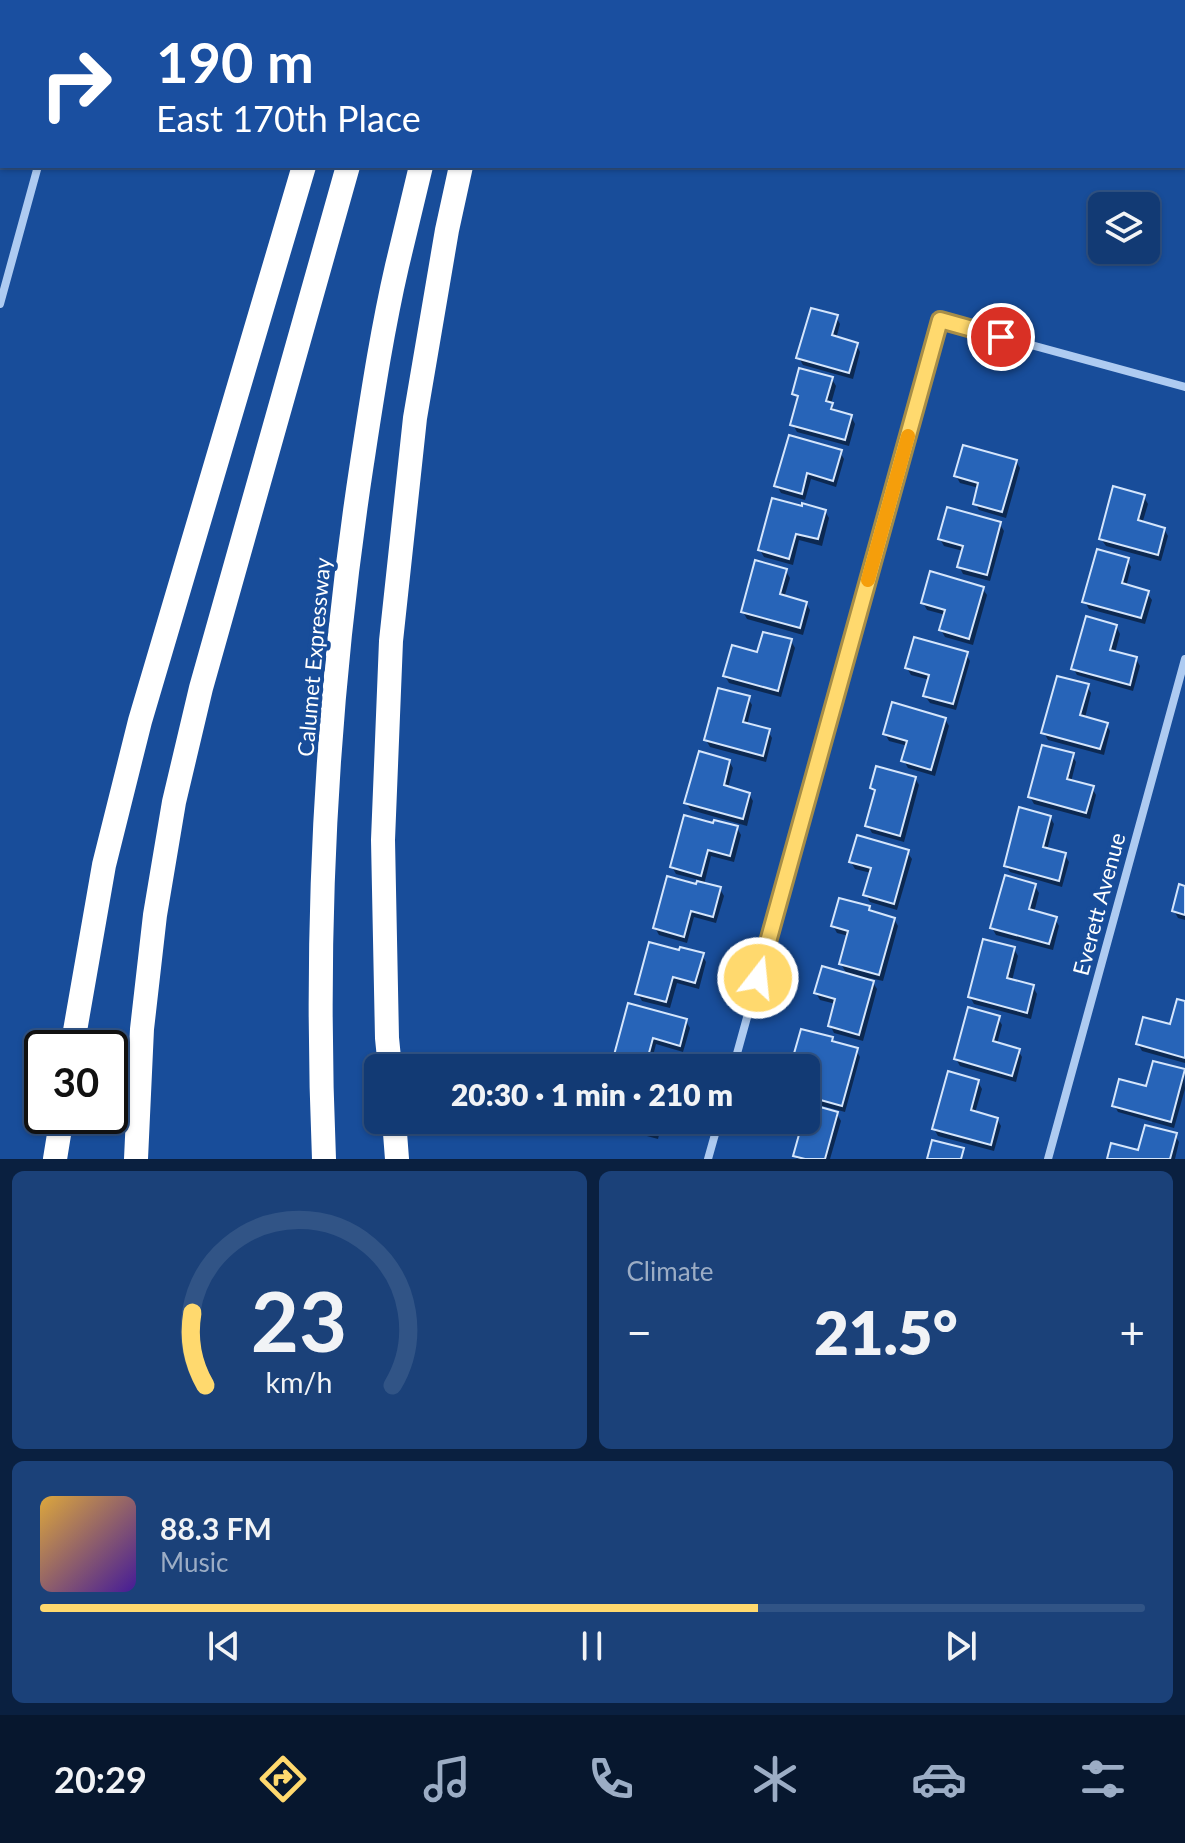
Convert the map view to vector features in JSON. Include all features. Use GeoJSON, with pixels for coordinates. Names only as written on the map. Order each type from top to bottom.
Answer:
{"type":"FeatureCollection","features":[{"type":"Feature","properties":{"kind":"highway"},"geometry":{"type":"LineString","coordinates":[[75,1030],[104,865],[140,721],[303,168]]}},
{"type":"Feature","properties":{"kind":"highway"},"geometry":{"type":"LineString","coordinates":[[136,1159],[142,1029],[155,915],[174,802],[201,688],[347,168]]}},
{"type":"Feature","properties":{"kind":"highway","name":"Calumet Expressway"},"geometry":{"type":"LineString","coordinates":[[324,1158],[321,1003],[325,837],[337,669],[351,538],[374,384],[396,268],[421,168]]}},
{"type":"Feature","properties":{"kind":"highway"},"geometry":{"type":"LineString","coordinates":[[389,1054],[383,840],[391,641],[415,418],[461,168]]}},
{"type":"Feature","properties":{"kind":"highway"},"geometry":{"type":"LineString","coordinates":[[55,1159],[59,1134]]}},
{"type":"Feature","properties":{"kind":"highway"},"geometry":{"type":"LineString","coordinates":[[395,1134],[397,1159]]}},
{"type":"Feature","properties":{"kind":"street"},"geometry":{"type":"LineString","coordinates":[[0,304],[37,168]]}},
{"type":"Feature","properties":{"kind":"street"},"geometry":{"type":"LineString","coordinates":[[737,1054],[940,320],[1185,387]]}},
{"type":"Feature","properties":{"kind":"street","name":"Everett Avenue"},"geometry":{"type":"LineString","coordinates":[[1048,1159],[1185,659]]}},
{"type":"Feature","properties":{"kind":"street"},"geometry":{"type":"LineString","coordinates":[[708,1159],[715,1134]]}},
{"type":"Feature","properties":{"kind":"building"},"geometry":{"type":"Polygon","coordinates":[[[811,308],[838,315],[832,335],[858,343],[849,373],[796,358],[811,308]]]}},
{"type":"Feature","properties":{"kind":"building"},"geometry":{"type":"Polygon","coordinates":[[[799,368],[833,377],[826,401],[833,403],[831,409],[852,415],[845,440],[790,425],[798,396],[792,394],[799,368]]]}},
{"type":"Feature","properties":{"kind":"building"},"geometry":{"type":"Polygon","coordinates":[[[789,435],[842,450],[833,481],[807,473],[802,494],[774,486],[789,435]]]}},
{"type":"Feature","properties":{"kind":"building"},"geometry":{"type":"Polygon","coordinates":[[[963,445],[1017,460],[1002,512],[973,504],[978,483],[954,476],[963,445]]]}},
{"type":"Feature","properties":{"kind":"building"},"geometry":{"type":"Polygon","coordinates":[[[1113,486],[1145,495],[1138,520],[1165,528],[1158,555],[1099,539],[1113,486]]]}},
{"type":"Feature","properties":{"kind":"building"},"geometry":{"type":"Polygon","coordinates":[[[772,498],[826,510],[818,539],[796,534],[789,559],[758,550],[772,498]]]}},
{"type":"Feature","properties":{"kind":"building"},"geometry":{"type":"Polygon","coordinates":[[[947,507],[1001,522],[987,575],[957,567],[963,546],[938,539],[947,507]]]}},
{"type":"Feature","properties":{"kind":"building"},"geometry":{"type":"Polygon","coordinates":[[[1097,549],[1129,558],[1122,583],[1149,591],[1141,618],[1082,602],[1097,549]]]}},
{"type":"Feature","properties":{"kind":"building"},"geometry":{"type":"Polygon","coordinates":[[[755,560],[787,569],[780,594],[807,602],[800,628],[741,612],[755,560]]]}},
{"type":"Feature","properties":{"kind":"building"},"geometry":{"type":"Polygon","coordinates":[[[930,571],[984,587],[969,639],[939,630],[945,610],[921,603],[930,571]]]}},
{"type":"Feature","properties":{"kind":"building"},"geometry":{"type":"Polygon","coordinates":[[[1086,616],[1117,625],[1110,650],[1137,657],[1130,685],[1071,669],[1086,616]]]}},
{"type":"Feature","properties":{"kind":"building"},"geometry":{"type":"Polygon","coordinates":[[[763,632],[792,639],[778,691],[723,676],[732,645],[757,652],[763,632]]]}},
{"type":"Feature","properties":{"kind":"building"},"geometry":{"type":"Polygon","coordinates":[[[914,637],[968,652],[953,704],[923,696],[929,675],[905,668],[914,637]]]}},
{"type":"Feature","properties":{"kind":"building"},"geometry":{"type":"Polygon","coordinates":[[[1057,676],[1089,684],[1080,715],[1108,723],[1100,749],[1041,733],[1057,676]]]}},
{"type":"Feature","properties":{"kind":"building"},"geometry":{"type":"Polygon","coordinates":[[[718,688],[750,696],[743,722],[770,729],[763,756],[704,740],[718,688]]]}},
{"type":"Feature","properties":{"kind":"building"},"geometry":{"type":"Polygon","coordinates":[[[892,702],[946,718],[931,770],[901,761],[907,741],[883,734],[892,702]]]}},
{"type":"Feature","properties":{"kind":"building"},"geometry":{"type":"Polygon","coordinates":[[[1042,745],[1074,753],[1067,779],[1094,786],[1086,813],[1028,797],[1042,745]]]}},
{"type":"Feature","properties":{"kind":"building"},"geometry":{"type":"Polygon","coordinates":[[[699,751],[730,760],[724,785],[750,793],[743,819],[684,803],[699,751]]]}},
{"type":"Feature","properties":{"kind":"building"},"geometry":{"type":"Polygon","coordinates":[[[876,766],[916,777],[900,836],[865,826],[875,790],[870,788],[876,766]]]}},
{"type":"Feature","properties":{"kind":"building"},"geometry":{"type":"Polygon","coordinates":[[[1019,807],[1051,816],[1043,847],[1066,853],[1059,881],[1004,866],[1019,807]]]}},
{"type":"Feature","properties":{"kind":"building"},"geometry":{"type":"Polygon","coordinates":[[[684,815],[738,826],[730,856],[708,850],[701,876],[670,867],[684,815]]]}},
{"type":"Feature","properties":{"kind":"building"},"geometry":{"type":"Polygon","coordinates":[[[857,835],[909,850],[894,904],[863,895],[871,868],[849,862],[857,835]]]}},
{"type":"Feature","properties":{"kind":"building"},"geometry":{"type":"Polygon","coordinates":[[[1005,875],[1036,884],[1029,909],[1057,917],[1049,944],[990,928],[1005,875]]]}},
{"type":"Feature","properties":{"kind":"building"},"geometry":{"type":"Polygon","coordinates":[[[667,876],[721,887],[713,917],[691,911],[684,937],[653,928],[667,876]]]}},
{"type":"Feature","properties":{"kind":"building"},"geometry":{"type":"Polygon","coordinates":[[[1179,884],[1185,886],[1185,915],[1172,911],[1179,884]]]}},
{"type":"Feature","properties":{"kind":"building"},"geometry":{"type":"Polygon","coordinates":[[[839,898],[870,906],[869,910],[895,918],[879,975],[839,964],[848,931],[831,926],[839,898]]]}},
{"type":"Feature","properties":{"kind":"building"},"geometry":{"type":"Polygon","coordinates":[[[983,939],[1015,947],[1007,978],[1034,985],[1027,1013],[968,997],[983,939]]]}},
{"type":"Feature","properties":{"kind":"building"},"geometry":{"type":"Polygon","coordinates":[[[649,942],[704,953],[695,983],[673,977],[666,1002],[635,994],[649,942]]]}},
{"type":"Feature","properties":{"kind":"building"},"geometry":{"type":"Polygon","coordinates":[[[822,966],[874,981],[859,1035],[828,1026],[835,999],[814,993],[822,966]]]}},
{"type":"Feature","properties":{"kind":"building"},"geometry":{"type":"Polygon","coordinates":[[[1177,999],[1185,1001],[1185,1058],[1136,1044],[1143,1017],[1170,1024],[1177,999]]]}},
{"type":"Feature","properties":{"kind":"building"},"geometry":{"type":"Polygon","coordinates":[[[628,1003],[687,1019],[680,1046],[653,1038],[649,1054],[614,1054],[628,1003]]]}},
{"type":"Feature","properties":{"kind":"building"},"geometry":{"type":"Polygon","coordinates":[[[968,1007],[1000,1016],[993,1041],[1020,1049],[1012,1076],[954,1059],[968,1007]]]}},
{"type":"Feature","properties":{"kind":"building"},"geometry":{"type":"Polygon","coordinates":[[[801,1029],[833,1037],[832,1041],[858,1048],[842,1106],[820,1100],[820,1054],[794,1054],[801,1029]]]}},
{"type":"Feature","properties":{"kind":"building"},"geometry":{"type":"Polygon","coordinates":[[[1153,1061],[1185,1069],[1171,1122],[1112,1106],[1119,1079],[1146,1086],[1153,1061]]]}},
{"type":"Feature","properties":{"kind":"building"},"geometry":{"type":"Polygon","coordinates":[[[948,1071],[979,1080],[971,1110],[998,1118],[991,1145],[932,1129],[948,1071]]]}},
{"type":"Feature","properties":{"kind":"building"},"geometry":{"type":"Polygon","coordinates":[[[820,1107],[838,1112],[825,1159],[793,1156],[799,1134],[820,1134],[820,1107]]]}},
{"type":"Feature","properties":{"kind":"building"},"geometry":{"type":"Polygon","coordinates":[[[1145,1125],[1177,1133],[1170,1159],[1107,1159],[1111,1143],[1138,1150],[1145,1125]]]}},
{"type":"Feature","properties":{"kind":"building"},"geometry":{"type":"Polygon","coordinates":[[[932,1140],[964,1148],[961,1159],[927,1159],[932,1140]]]}},
{"type":"Feature","properties":{"kind":"slow traffic"},"geometry":{"type":"LineString","coordinates":[[868,580],[908,436]]}},
{"type":"Feature","properties":{"kind":"route"},"geometry":{"type":"LineString","coordinates":[[758,978],[940,320],[1001,337]]}}]}
